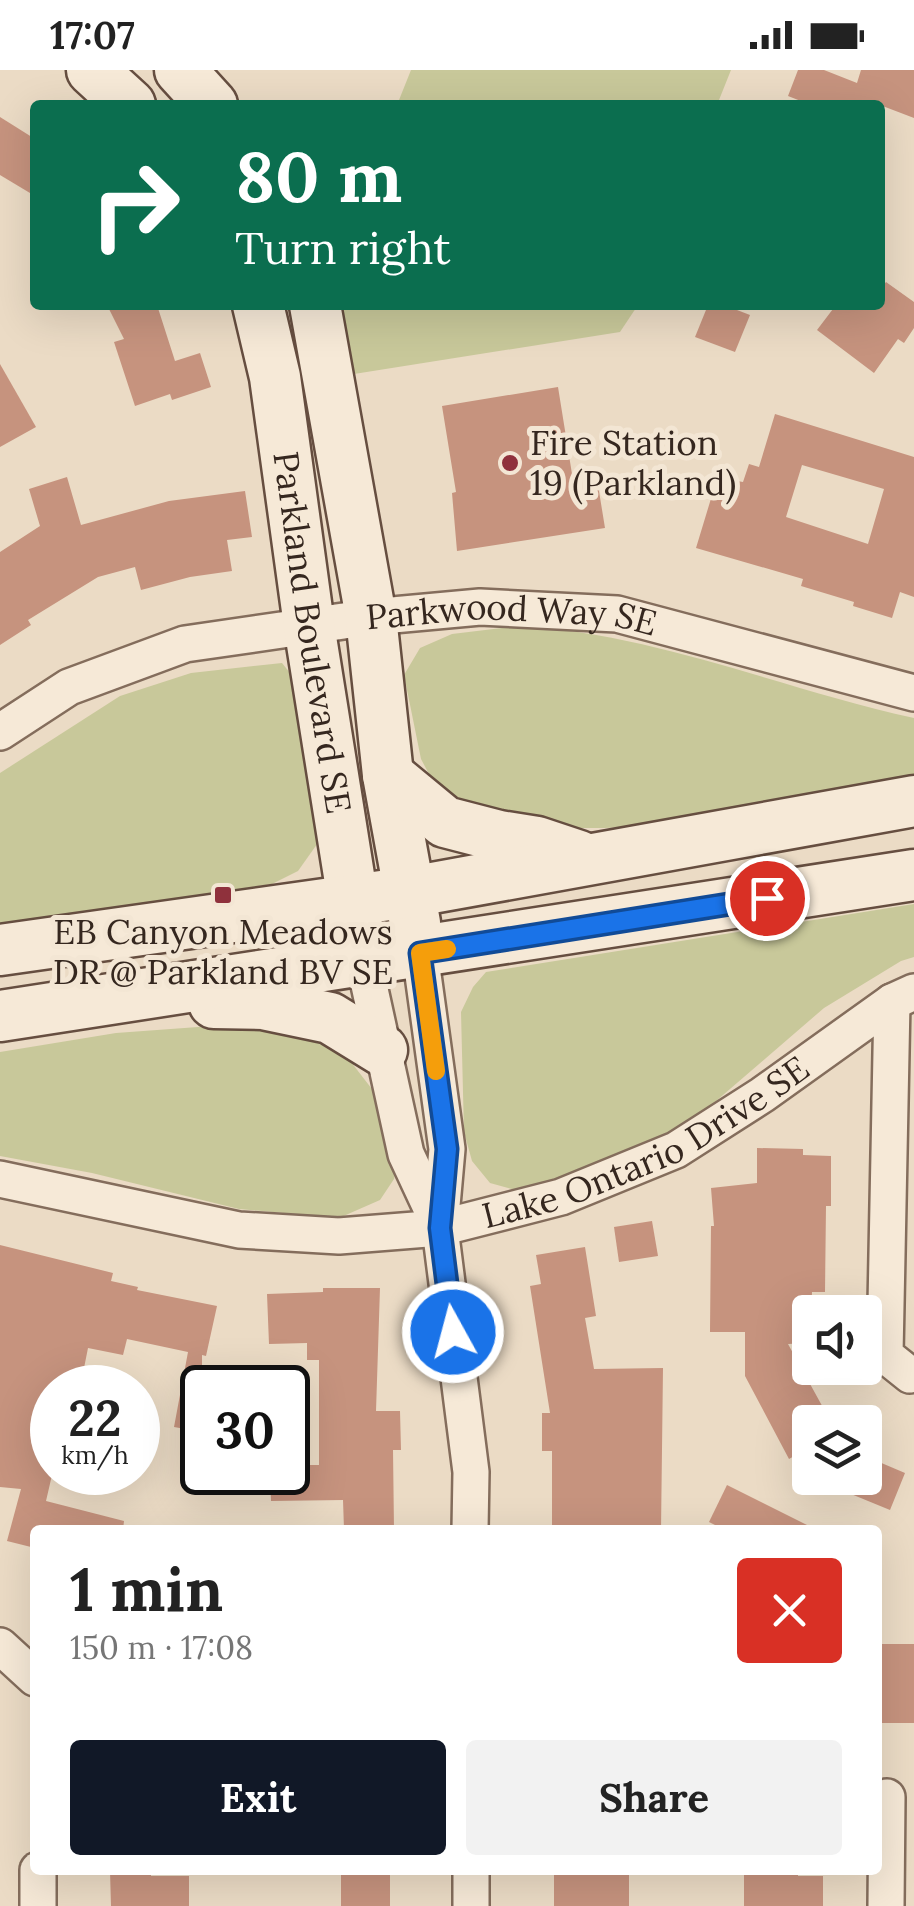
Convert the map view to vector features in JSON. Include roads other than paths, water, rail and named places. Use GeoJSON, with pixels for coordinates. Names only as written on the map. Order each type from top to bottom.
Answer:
{"type":"FeatureCollection","features":[{"type":"Feature","properties":{"kind":"main road"},"geometry":{"type":"LineString","coordinates":[[92,70],[125,100]]}},
{"type":"Feature","properties":{"kind":"main road","name":"Parkland Boulevard SE"},"geometry":{"type":"LineString","coordinates":[[259,310],[275,377],[309,625],[364,962]]}},
{"type":"Feature","properties":{"kind":"main road","name":"Parkland Boulevard SE"},"geometry":{"type":"LineString","coordinates":[[316,310],[371,616],[388,775],[420,953]]}},
{"type":"Feature","properties":{"kind":"main road"},"geometry":{"type":"LineString","coordinates":[[388,775],[445,822],[536,842],[594,861]]}},
{"type":"Feature","properties":{"kind":"main road"},"geometry":{"type":"LineString","coordinates":[[0,950],[410,892],[914,801]]}},
{"type":"Feature","properties":{"kind":"main road"},"geometry":{"type":"LineString","coordinates":[[0,1016],[914,875]]}},
{"type":"Feature","properties":{"kind":"main road"},"geometry":{"type":"LineString","coordinates":[[104,999],[263,1004],[330,1018],[382,1050]]}},
{"type":"Feature","properties":{"kind":"street","name":"Parkwood Way SE"},"geometry":{"type":"LineString","coordinates":[[0,732],[70,687],[186,644],[371,616],[480,607],[617,614],[914,693]]}},
{"type":"Feature","properties":{"kind":"street"},"geometry":{"type":"LineString","coordinates":[[420,953],[447,1149],[440,1228],[470,1472],[470,1525]]}},
{"type":"Feature","properties":{"kind":"street"},"geometry":{"type":"LineString","coordinates":[[364,962],[406,1154],[440,1228]]}},
{"type":"Feature","properties":{"kind":"street"},"geometry":{"type":"LineString","coordinates":[[903,997],[885,1355],[910,1375],[914,1374]]}},
{"type":"Feature","properties":{"kind":"street","name":"Lake Ontario Drive SE"},"geometry":{"type":"LineString","coordinates":[[0,1180],[239,1230],[339,1236],[440,1228],[561,1197],[676,1150],[903,997]]}},
{"type":"Feature","properties":{"kind":"street"},"geometry":{"type":"LineString","coordinates":[[0,1646],[30,1673]]}},
{"type":"Feature","properties":{"kind":"street"},"geometry":{"type":"LineString","coordinates":[[886,1906],[893,1796]]}},
{"type":"Feature","properties":{"kind":"street"},"geometry":{"type":"LineString","coordinates":[[38,1875],[38,1906]]}},
{"type":"Feature","properties":{"kind":"street"},"geometry":{"type":"LineString","coordinates":[[471,1875],[471,1906]]}},
{"type":"Feature","properties":{"kind":"place","name":"Fire Station 19 (Parkland)"},"geometry":{"type":"Point","coordinates":[510,463]}},
{"type":"Feature","properties":{"kind":"place","name":"EB Canyon Meadows DR @ Parkland BV SE"},"geometry":{"type":"Point","coordinates":[223,895]}}]}
